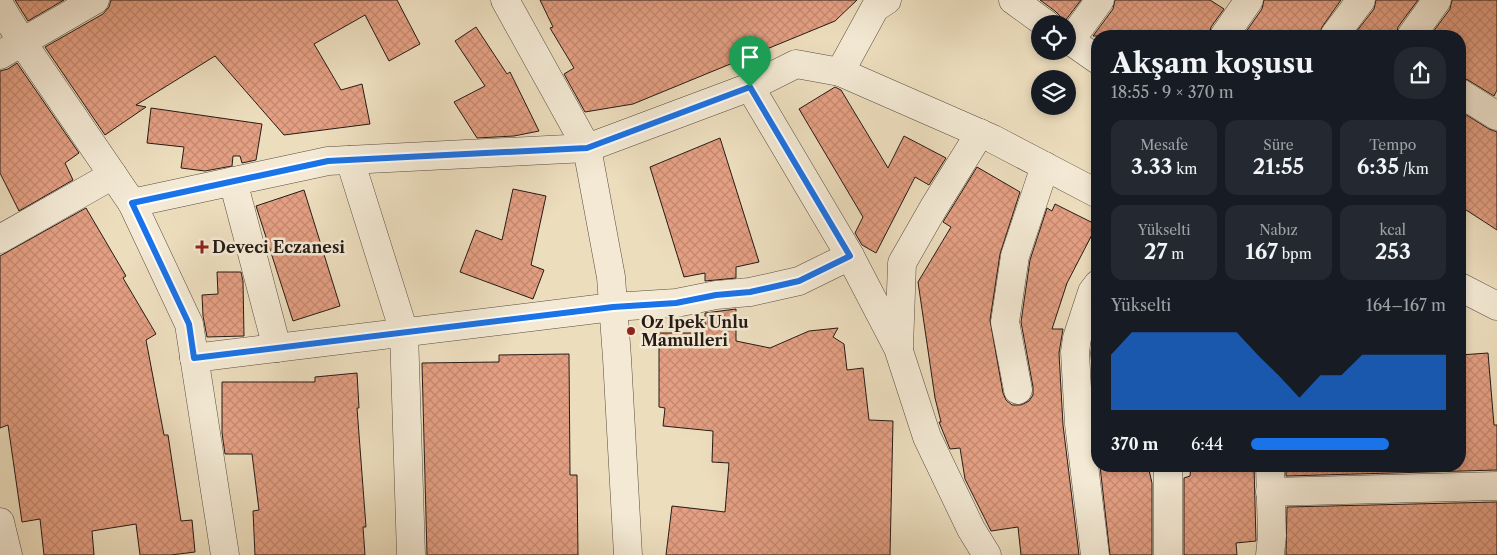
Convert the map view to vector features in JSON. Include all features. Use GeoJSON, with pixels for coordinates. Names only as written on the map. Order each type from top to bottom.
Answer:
{"type":"FeatureCollection","features":[{"type":"Feature","properties":{"kind":"street"},"geometry":{"type":"LineString","coordinates":[[11,49],[95,0]]}},
{"type":"Feature","properties":{"kind":"street"},"geometry":{"type":"LineString","coordinates":[[505,0],[587,148],[611,277],[628,555]]}},
{"type":"Feature","properties":{"kind":"street"},"geometry":{"type":"LineString","coordinates":[[840,72],[875,8],[887,0]]}},
{"type":"Feature","properties":{"kind":"street"},"geometry":{"type":"LineString","coordinates":[[1013,0],[1034,15]]}},
{"type":"Feature","properties":{"kind":"street"},"geometry":{"type":"LineString","coordinates":[[1076,31],[1100,0]]}},
{"type":"Feature","properties":{"kind":"street"},"geometry":{"type":"LineString","coordinates":[[1228,30],[1249,0]]}},
{"type":"Feature","properties":{"kind":"street"},"geometry":{"type":"LineString","coordinates":[[1339,30],[1362,0]]}},
{"type":"Feature","properties":{"kind":"street"},"geometry":{"type":"LineString","coordinates":[[1415,30],[1437,0]]}},
{"type":"Feature","properties":{"kind":"street"},"geometry":{"type":"LineString","coordinates":[[0,6],[11,49],[113,175],[132,203],[189,324],[225,555]]}},
{"type":"Feature","properties":{"kind":"street"},"geometry":{"type":"LineString","coordinates":[[1076,45],[1091,55]]}},
{"type":"Feature","properties":{"kind":"street"},"geometry":{"type":"LineString","coordinates":[[132,203],[328,161],[587,148],[750,87],[796,64],[840,72],[980,133],[1091,190]]}},
{"type":"Feature","properties":{"kind":"street"},"geometry":{"type":"LineString","coordinates":[[750,87],[850,256],[898,348],[927,437],[971,529],[986,555]]}},
{"type":"Feature","properties":{"kind":"street"},"geometry":{"type":"LineString","coordinates":[[1466,97],[1497,116]]}},
{"type":"Feature","properties":{"kind":"street"},"geometry":{"type":"LineString","coordinates":[[898,348],[902,263],[980,133]]}},
{"type":"Feature","properties":{"kind":"street"},"geometry":{"type":"LineString","coordinates":[[350,160],[404,332],[411,555]]}},
{"type":"Feature","properties":{"kind":"street"},"geometry":{"type":"LineString","coordinates":[[1018,390],[1005,322],[1015,256],[1044,166]]}},
{"type":"Feature","properties":{"kind":"street"},"geometry":{"type":"LineString","coordinates":[[0,239],[113,175]]}},
{"type":"Feature","properties":{"kind":"street"},"geometry":{"type":"LineString","coordinates":[[233,181],[277,348]]}},
{"type":"Feature","properties":{"kind":"street"},"geometry":{"type":"LineString","coordinates":[[194,358],[613,307],[676,303],[716,295],[750,292],[799,281],[850,256]]}},
{"type":"Feature","properties":{"kind":"street"},"geometry":{"type":"LineString","coordinates":[[1466,290],[1497,306]]}},
{"type":"Feature","properties":{"kind":"street"},"geometry":{"type":"LineString","coordinates":[[1091,295],[1077,338],[1086,358],[1079,424],[1095,555]]}},
{"type":"Feature","properties":{"kind":"street"},"geometry":{"type":"LineString","coordinates":[[1168,472],[1168,555]]}},
{"type":"Feature","properties":{"kind":"street"},"geometry":{"type":"LineString","coordinates":[[1270,555],[1272,536],[1270,479],[1497,486]]}},
{"type":"Feature","properties":{"kind":"street"},"geometry":{"type":"LineString","coordinates":[[0,522],[8,555]]}},
{"type":"Feature","properties":{"kind":"building"},"geometry":{"type":"Polygon","coordinates":[[[15,0],[64,0],[28,21],[15,0]]]}},
{"type":"Feature","properties":{"kind":"building"},"geometry":{"type":"Polygon","coordinates":[[[111,0],[397,0],[420,44],[389,61],[365,15],[314,44],[341,90],[362,84],[370,124],[284,135],[215,56],[136,105],[146,107],[105,135],[45,47],[103,14],[109,7],[111,0]]]}},
{"type":"Feature","properties":{"kind":"building"},"geometry":{"type":"Polygon","coordinates":[[[540,0],[857,0],[835,21],[633,104],[585,112],[564,74],[574,68],[550,28],[553,27],[540,0]]]}},
{"type":"Feature","properties":{"kind":"building"},"geometry":{"type":"Polygon","coordinates":[[[1040,0],[1081,0],[1070,15],[1059,15],[1040,0]]]}},
{"type":"Feature","properties":{"kind":"building"},"geometry":{"type":"Polygon","coordinates":[[[1115,0],[1210,0],[1224,9],[1210,30],[1097,30],[1113,9],[1115,0]]]}},
{"type":"Feature","properties":{"kind":"building"},"geometry":{"type":"Polygon","coordinates":[[[1264,0],[1341,0],[1321,30],[1247,30],[1262,9],[1264,0]]]}},
{"type":"Feature","properties":{"kind":"building"},"geometry":{"type":"Polygon","coordinates":[[[1376,0],[1418,0],[1397,30],[1358,30],[1374,9],[1376,0]]]}},
{"type":"Feature","properties":{"kind":"building"},"geometry":{"type":"Polygon","coordinates":[[[1452,0],[1497,0],[1497,90],[1494,96],[1466,79],[1466,30],[1434,30],[1450,9],[1452,0]]]}},
{"type":"Feature","properties":{"kind":"building"},"geometry":{"type":"Polygon","coordinates":[[[476,27],[507,74],[510,72],[539,131],[514,136],[477,138],[454,102],[485,86],[455,41],[476,27]]]}},
{"type":"Feature","properties":{"kind":"building"},"geometry":{"type":"Polygon","coordinates":[[[17,63],[79,153],[65,163],[73,180],[19,211],[0,173],[0,71],[8,69],[17,63]]]}},
{"type":"Feature","properties":{"kind":"building"},"geometry":{"type":"Polygon","coordinates":[[[835,87],[841,90],[888,168],[904,136],[946,158],[929,185],[915,177],[876,253],[862,245],[855,233],[863,217],[799,109],[835,87]]]}},
{"type":"Feature","properties":{"kind":"building"},"geometry":{"type":"Polygon","coordinates":[[[151,108],[262,124],[256,160],[242,163],[240,156],[233,156],[232,166],[205,171],[181,168],[184,147],[147,143],[151,108]]]}},
{"type":"Feature","properties":{"kind":"building"},"geometry":{"type":"Polygon","coordinates":[[[1466,115],[1497,132],[1497,230],[1466,210],[1466,115]]]}},
{"type":"Feature","properties":{"kind":"building"},"geometry":{"type":"Polygon","coordinates":[[[720,138],[759,262],[736,267],[736,278],[705,281],[705,273],[684,277],[650,167],[720,138]]]}},
{"type":"Feature","properties":{"kind":"building"},"geometry":{"type":"Polygon","coordinates":[[[977,167],[1020,192],[1000,254],[990,320],[1003,393],[1006,400],[1012,405],[1021,405],[1029,401],[1033,395],[1033,387],[1021,322],[1030,260],[1047,208],[1052,211],[1055,204],[1091,222],[1091,237],[1067,283],[1052,329],[1063,329],[1059,353],[1063,425],[1079,555],[1021,555],[1018,527],[991,531],[965,479],[960,448],[950,449],[939,422],[941,422],[935,398],[918,282],[951,227],[943,222],[977,167]]]}},
{"type":"Feature","properties":{"kind":"building"},"geometry":{"type":"Polygon","coordinates":[[[513,189],[546,196],[531,265],[544,270],[533,299],[460,272],[476,230],[502,240],[513,189]]]}},
{"type":"Feature","properties":{"kind":"building"},"geometry":{"type":"Polygon","coordinates":[[[304,190],[340,306],[293,321],[256,206],[304,190]]]}},
{"type":"Feature","properties":{"kind":"building"},"geometry":{"type":"Polygon","coordinates":[[[86,208],[126,276],[123,278],[156,334],[146,340],[164,435],[168,435],[181,521],[192,520],[195,552],[171,555],[140,555],[136,524],[92,531],[94,555],[44,555],[40,519],[22,522],[8,425],[0,428],[0,256],[86,208]]]}},
{"type":"Feature","properties":{"kind":"building"},"geometry":{"type":"Polygon","coordinates":[[[217,272],[241,272],[243,281],[244,336],[207,337],[202,295],[218,294],[217,272]]]}},
{"type":"Feature","properties":{"kind":"building"},"geometry":{"type":"Polygon","coordinates":[[[736,309],[736,341],[770,348],[809,331],[838,328],[833,337],[844,344],[847,370],[863,368],[869,420],[893,421],[890,555],[666,555],[672,506],[725,512],[729,463],[712,462],[713,431],[663,426],[665,408],[659,407],[659,333],[705,333],[705,313],[736,309]]]}},
{"type":"Feature","properties":{"kind":"building"},"geometry":{"type":"Polygon","coordinates":[[[1488,353],[1494,425],[1497,425],[1497,470],[1466,471],[1466,355],[1488,353]]]}},
{"type":"Feature","properties":{"kind":"building"},"geometry":{"type":"Polygon","coordinates":[[[569,354],[570,475],[577,475],[578,555],[427,555],[422,363],[499,362],[499,355],[569,354]]]}},
{"type":"Feature","properties":{"kind":"building"},"geometry":{"type":"Polygon","coordinates":[[[357,373],[359,408],[357,408],[366,527],[363,527],[365,555],[255,555],[253,511],[259,510],[252,454],[225,454],[222,433],[222,382],[315,382],[315,377],[357,373]]]}},
{"type":"Feature","properties":{"kind":"building"},"geometry":{"type":"Polygon","coordinates":[[[1101,472],[1149,472],[1152,483],[1152,555],[1110,555],[1101,472]]]}},
{"type":"Feature","properties":{"kind":"building"},"geometry":{"type":"Polygon","coordinates":[[[1190,472],[1254,472],[1256,541],[1236,543],[1237,555],[1184,555],[1184,478],[1190,476],[1190,472]]]}},
{"type":"Feature","properties":{"kind":"building"},"geometry":{"type":"Polygon","coordinates":[[[1286,472],[1427,472],[1286,476],[1286,472]]]}},
{"type":"Feature","properties":{"kind":"building"},"geometry":{"type":"Polygon","coordinates":[[[1497,502],[1497,555],[1286,555],[1287,507],[1497,502]]]}},
{"type":"Feature","properties":{"kind":"place","name":"Deveci Eczanesi"},"geometry":{"type":"Point","coordinates":[202,247]}},
{"type":"Feature","properties":{"kind":"place","name":"Oz Ipek Unlu Mamulleri"},"geometry":{"type":"Point","coordinates":[631,331]}},
{"type":"Feature","properties":{"kind":"route"},"geometry":{"type":"LineString","coordinates":[[750,87],[850,256],[799,281],[750,292],[716,295],[676,303],[613,307],[194,358],[189,324],[132,203],[328,161],[587,148],[750,87]]}}]}
